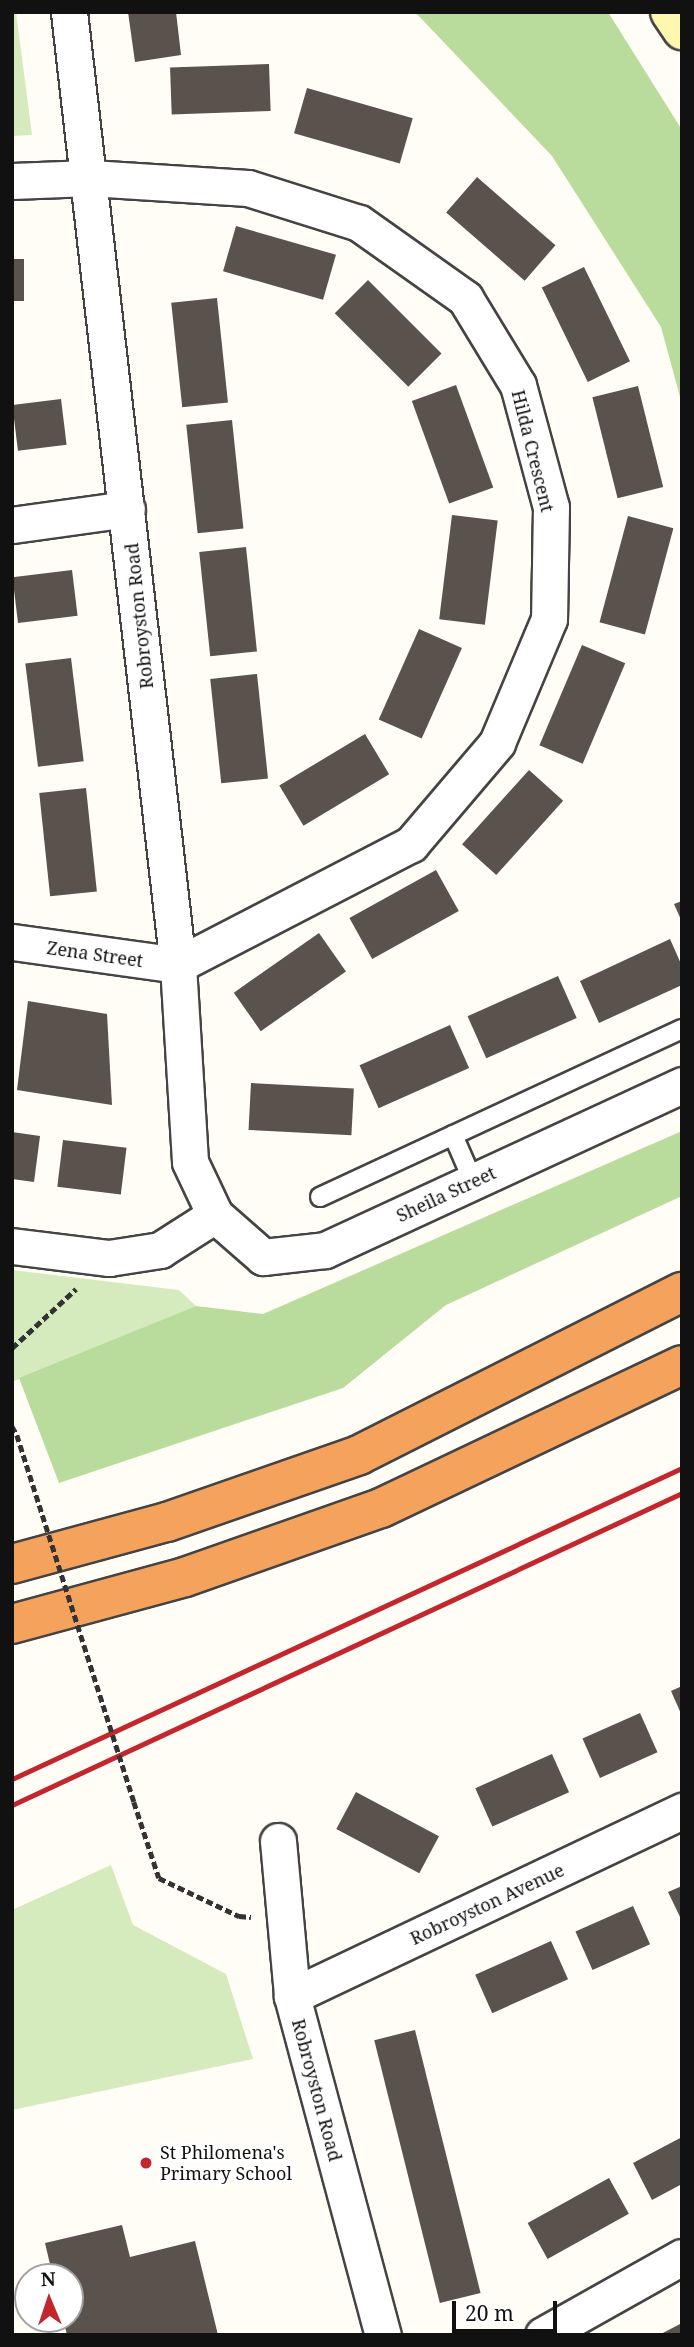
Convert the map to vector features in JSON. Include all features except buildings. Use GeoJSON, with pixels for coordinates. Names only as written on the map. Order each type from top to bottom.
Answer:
{"type":"FeatureCollection","features":[{"type":"Feature","properties":{"kind":"highway"},"geometry":{"type":"LineString","coordinates":[[12,1564],[167,1522],[359,1455],[682,1292]]}},
{"type":"Feature","properties":{"kind":"highway"},"geometry":{"type":"LineString","coordinates":[[12,1624],[185,1577],[381,1508],[682,1365]]}},
{"type":"Feature","properties":{"kind":"main road"},"geometry":{"type":"LineString","coordinates":[[670,12],[682,30]]}},
{"type":"Feature","properties":{"kind":"street","name":"Robroyston Road"},"geometry":{"type":"LineString","coordinates":[[69,12],[178,965],[190,1162],[215,1215]]}},
{"type":"Feature","properties":{"kind":"street","name":"Hilda Crescent"},"geometry":{"type":"LineString","coordinates":[[12,181],[90,178],[248,188],[359,223],[465,298],[518,385],[551,507],[549,619],[497,743],[411,844],[178,965]]}},
{"type":"Feature","properties":{"kind":"street"},"geometry":{"type":"LineString","coordinates":[[12,525],[127,509]]}},
{"type":"Feature","properties":{"kind":"street","name":"Zena Street"},"geometry":{"type":"LineString","coordinates":[[12,942],[178,965]]}},
{"type":"Feature","properties":{"kind":"street","name":"Sheila Street"},"geometry":{"type":"LineString","coordinates":[[215,1215],[263,1257],[325,1251],[682,1085]]}},
{"type":"Feature","properties":{"kind":"street"},"geometry":{"type":"LineString","coordinates":[[12,1246],[109,1258],[160,1250],[215,1215]]}},
{"type":"Feature","properties":{"kind":"street","name":"Robroyston Avenue"},"geometry":{"type":"LineString","coordinates":[[292,1996],[682,1811]]}},
{"type":"Feature","properties":{"kind":"street","name":"Robroyston Road"},"geometry":{"type":"LineString","coordinates":[[278,1841],[292,1996],[383,2335]]}},
{"type":"Feature","properties":{"kind":"street"},"geometry":{"type":"LineString","coordinates":[[543,2335],[682,2258]]}},
{"type":"Feature","properties":{"kind":"lane"},"geometry":{"type":"LineString","coordinates":[[320,1197],[682,1029]]}},
{"type":"Feature","properties":{"kind":"lane"},"geometry":{"type":"LineString","coordinates":[[453,1135],[473,1181]]}},
{"type":"Feature","properties":{"kind":"path"},"geometry":{"type":"LineString","coordinates":[[12,1349],[109,1258]]}},
{"type":"Feature","properties":{"kind":"path"},"geometry":{"type":"LineString","coordinates":[[12,1426],[159,1878],[239,1916],[283,1917]]}},
{"type":"Feature","properties":{"kind":"green space"},"geometry":{"type":"Polygon","coordinates":[[[12,12],[16,12],[32,135],[12,136],[12,12]]]}},
{"type":"Feature","properties":{"kind":"green space"},"geometry":{"type":"Polygon","coordinates":[[[415,12],[608,12],[682,130],[682,404],[661,327],[552,156],[415,12]]]}},
{"type":"Feature","properties":{"kind":"green space"},"geometry":{"type":"Polygon","coordinates":[[[682,1131],[682,1196],[446,1305],[343,1388],[59,1483],[19,1378],[196,1306],[263,1314],[682,1131]]]}},
{"type":"Feature","properties":{"kind":"green space"},"geometry":{"type":"Polygon","coordinates":[[[12,1270],[179,1290],[196,1306],[12,1382],[12,1270]]]}},
{"type":"Feature","properties":{"kind":"green space"},"geometry":{"type":"Polygon","coordinates":[[[111,1865],[133,1925],[226,1974],[253,2059],[12,2110],[12,1910],[111,1865]]]}},
{"type":"Feature","properties":{"kind":"railway"},"geometry":{"type":"LineString","coordinates":[[12,1779],[682,1468]]}},
{"type":"Feature","properties":{"kind":"railway"},"geometry":{"type":"LineString","coordinates":[[12,1805],[682,1493]]}},
{"type":"Feature","properties":{"kind":"place","name":"St Philomena's Primary School"},"geometry":{"type":"Point","coordinates":[146,2163]}}]}
